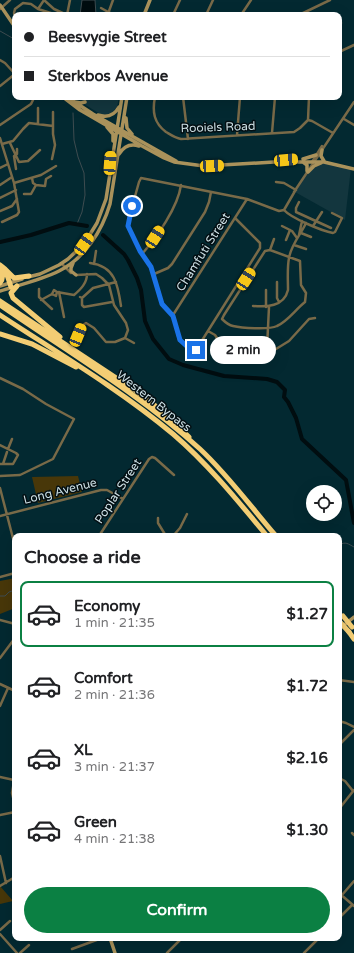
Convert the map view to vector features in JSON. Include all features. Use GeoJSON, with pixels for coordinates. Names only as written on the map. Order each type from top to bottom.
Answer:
{"type":"FeatureCollection","features":[{"type":"Feature","properties":{"kind":"highway"},"geometry":{"type":"LineString","coordinates":[[0,265],[10,285]]}},
{"type":"Feature","properties":{"kind":"highway"},"geometry":{"type":"LineString","coordinates":[[3,269],[14,278],[29,276]]}},
{"type":"Feature","properties":{"kind":"highway"},"geometry":{"type":"LineString","coordinates":[[0,284],[3,269]]}},
{"type":"Feature","properties":{"kind":"highway"},"geometry":{"type":"LineString","coordinates":[[17,286],[11,293],[12,298],[77,351]]}},
{"type":"Feature","properties":{"kind":"highway"},"geometry":{"type":"LineString","coordinates":[[0,301],[149,400],[185,433],[200,450]]}},
{"type":"Feature","properties":{"kind":"highway","name":"Western Bypass"},"geometry":{"type":"LineString","coordinates":[[0,305],[129,391],[156,412],[200,450],[227,478],[273,533]]}},
{"type":"Feature","properties":{"kind":"highway","name":"Western Bypass"},"geometry":{"type":"LineString","coordinates":[[0,315],[134,404],[180,440],[215,474],[265,533]]}},
{"type":"Feature","properties":{"kind":"highway"},"geometry":{"type":"LineString","coordinates":[[0,334],[32,344],[94,377]]}},
{"type":"Feature","properties":{"kind":"highway"},"geometry":{"type":"LineString","coordinates":[[342,615],[353,628]]}},
{"type":"Feature","properties":{"kind":"highway"},"geometry":{"type":"LineString","coordinates":[[342,625],[354,639]]}},
{"type":"Feature","properties":{"kind":"main road"},"geometry":{"type":"LineString","coordinates":[[144,12],[149,0]]}},
{"type":"Feature","properties":{"kind":"main road"},"geometry":{"type":"LineString","coordinates":[[1,7],[12,23]]}},
{"type":"Feature","properties":{"kind":"main road"},"geometry":{"type":"LineString","coordinates":[[67,100],[80,110],[117,129]]}},
{"type":"Feature","properties":{"kind":"main road"},"geometry":{"type":"LineString","coordinates":[[0,291],[29,276],[40,274],[62,264],[84,244],[94,230],[104,208],[122,100]]}},
{"type":"Feature","properties":{"kind":"main road"},"geometry":{"type":"LineString","coordinates":[[0,284],[17,286],[65,267],[88,247],[96,236],[110,204],[127,100]]}},
{"type":"Feature","properties":{"kind":"main road"},"geometry":{"type":"LineString","coordinates":[[72,102],[85,102],[88,111]]}},
{"type":"Feature","properties":{"kind":"main road"},"geometry":{"type":"LineString","coordinates":[[72,102],[142,146],[164,158],[181,163],[204,166],[302,160],[324,161],[354,168]]}},
{"type":"Feature","properties":{"kind":"main road"},"geometry":{"type":"LineString","coordinates":[[93,114],[105,117],[111,116],[117,111],[121,103]]}},
{"type":"Feature","properties":{"kind":"main road"},"geometry":{"type":"LineString","coordinates":[[126,107],[127,129],[145,144],[181,163]]}},
{"type":"Feature","properties":{"kind":"main road"},"geometry":{"type":"LineString","coordinates":[[102,122],[113,135],[110,172]]}},
{"type":"Feature","properties":{"kind":"main road"},"geometry":{"type":"LineString","coordinates":[[121,132],[135,137]]}},
{"type":"Feature","properties":{"kind":"main road"},"geometry":{"type":"LineString","coordinates":[[118,157],[126,146],[142,146]]}},
{"type":"Feature","properties":{"kind":"main road"},"geometry":{"type":"LineString","coordinates":[[322,150],[321,156],[324,161]]}},
{"type":"Feature","properties":{"kind":"main road"},"geometry":{"type":"LineString","coordinates":[[302,160],[316,155]]}},
{"type":"Feature","properties":{"kind":"main road"},"geometry":{"type":"LineString","coordinates":[[302,160],[307,165],[307,172]]}},
{"type":"Feature","properties":{"kind":"main road"},"geometry":{"type":"LineString","coordinates":[[307,172],[314,166],[324,161],[354,168]]}},
{"type":"Feature","properties":{"kind":"main road"},"geometry":{"type":"LineString","coordinates":[[342,170],[347,167]]}},
{"type":"Feature","properties":{"kind":"main road"},"geometry":{"type":"LineString","coordinates":[[76,275],[72,273],[71,268],[78,257]]}},
{"type":"Feature","properties":{"kind":"main road"},"geometry":{"type":"LineString","coordinates":[[342,627],[354,617]]}},
{"type":"Feature","properties":{"kind":"main road"},"geometry":{"type":"LineString","coordinates":[[111,941],[116,953]]}},
{"type":"Feature","properties":{"kind":"street"},"geometry":{"type":"LineString","coordinates":[[1,7],[10,0]]}},
{"type":"Feature","properties":{"kind":"street"},"geometry":{"type":"LineString","coordinates":[[38,9],[44,0],[54,9],[60,12]]}},
{"type":"Feature","properties":{"kind":"street"},"geometry":{"type":"LineString","coordinates":[[68,12],[70,0]]}},
{"type":"Feature","properties":{"kind":"street"},"geometry":{"type":"LineString","coordinates":[[110,12],[113,0]]}},
{"type":"Feature","properties":{"kind":"street"},"geometry":{"type":"LineString","coordinates":[[174,12],[180,0]]}},
{"type":"Feature","properties":{"kind":"street"},"geometry":{"type":"LineString","coordinates":[[208,12],[214,0]]}},
{"type":"Feature","properties":{"kind":"street"},"geometry":{"type":"LineString","coordinates":[[244,12],[251,0]]}},
{"type":"Feature","properties":{"kind":"street"},"geometry":{"type":"LineString","coordinates":[[305,12],[330,0]]}},
{"type":"Feature","properties":{"kind":"street"},"geometry":{"type":"LineString","coordinates":[[14,12],[15,9],[23,4],[31,4],[38,9],[48,12]]}},
{"type":"Feature","properties":{"kind":"street"},"geometry":{"type":"LineString","coordinates":[[102,8],[108,12]]}},
{"type":"Feature","properties":{"kind":"street"},"geometry":{"type":"LineString","coordinates":[[342,51],[354,45]]}},
{"type":"Feature","properties":{"kind":"street"},"geometry":{"type":"LineString","coordinates":[[0,60],[12,71]]}},
{"type":"Feature","properties":{"kind":"street"},"geometry":{"type":"LineString","coordinates":[[0,86],[12,76]]}},
{"type":"Feature","properties":{"kind":"street"},"geometry":{"type":"LineString","coordinates":[[0,125],[31,104],[32,100]]}},
{"type":"Feature","properties":{"kind":"street","name":"Rooiels Road"},"geometry":{"type":"LineString","coordinates":[[155,100],[154,116],[158,125],[177,138],[188,139],[296,131],[308,120]]}},
{"type":"Feature","properties":{"kind":"street"},"geometry":{"type":"LineString","coordinates":[[183,100],[188,139]]}},
{"type":"Feature","properties":{"kind":"street"},"geometry":{"type":"LineString","coordinates":[[237,135],[240,100]]}},
{"type":"Feature","properties":{"kind":"street"},"geometry":{"type":"LineString","coordinates":[[272,133],[275,100]]}},
{"type":"Feature","properties":{"kind":"street"},"geometry":{"type":"LineString","coordinates":[[309,100],[308,120],[333,134]]}},
{"type":"Feature","properties":{"kind":"street"},"geometry":{"type":"LineString","coordinates":[[314,161],[316,155],[344,119],[354,102]]}},
{"type":"Feature","properties":{"kind":"street"},"geometry":{"type":"LineString","coordinates":[[38,108],[38,124]]}},
{"type":"Feature","properties":{"kind":"street"},"geometry":{"type":"LineString","coordinates":[[52,159],[55,145],[53,134],[53,112]]}},
{"type":"Feature","properties":{"kind":"street"},"geometry":{"type":"LineString","coordinates":[[344,119],[354,125]]}},
{"type":"Feature","properties":{"kind":"street"},"geometry":{"type":"LineString","coordinates":[[2,144],[10,143],[15,140],[20,132],[29,123],[53,126]]}},
{"type":"Feature","properties":{"kind":"street"},"geometry":{"type":"LineString","coordinates":[[284,210],[330,137]]}},
{"type":"Feature","properties":{"kind":"street"},"geometry":{"type":"LineString","coordinates":[[0,140],[2,144],[2,153],[8,164],[16,190],[19,213],[2,222]]}},
{"type":"Feature","properties":{"kind":"street"},"geometry":{"type":"LineString","coordinates":[[10,143],[19,162],[27,161],[40,150]]}},
{"type":"Feature","properties":{"kind":"street"},"geometry":{"type":"LineString","coordinates":[[16,169],[15,155],[17,154],[17,149]]}},
{"type":"Feature","properties":{"kind":"street"},"geometry":{"type":"LineString","coordinates":[[0,168],[8,164]]}},
{"type":"Feature","properties":{"kind":"street"},"geometry":{"type":"LineString","coordinates":[[14,183],[46,173],[56,166]]}},
{"type":"Feature","properties":{"kind":"street"},"geometry":{"type":"LineString","coordinates":[[32,178],[33,183],[36,185],[45,186],[46,179],[51,176]]}},
{"type":"Feature","properties":{"kind":"street"},"geometry":{"type":"LineString","coordinates":[[0,185],[12,177]]}},
{"type":"Feature","properties":{"kind":"street"},"geometry":{"type":"LineString","coordinates":[[235,218],[257,239],[261,245],[197,349],[192,350],[180,340],[173,316],[162,304],[154,274],[142,254],[128,224],[140,180],[142,178],[149,178],[247,199],[279,211],[284,210]]}},
{"type":"Feature","properties":{"kind":"street"},"geometry":{"type":"LineString","coordinates":[[276,182],[284,182],[295,191]]}},
{"type":"Feature","properties":{"kind":"street"},"geometry":{"type":"LineString","coordinates":[[24,194],[31,194],[36,185]]}},
{"type":"Feature","properties":{"kind":"street"},"geometry":{"type":"LineString","coordinates":[[142,254],[155,237],[175,205],[179,196],[181,185]]}},
{"type":"Feature","properties":{"kind":"street"},"geometry":{"type":"LineString","coordinates":[[0,198],[16,190]]}},
{"type":"Feature","properties":{"kind":"street"},"geometry":{"type":"LineString","coordinates":[[154,274],[168,268],[172,264],[205,212],[211,192]]}},
{"type":"Feature","properties":{"kind":"street"},"geometry":{"type":"LineString","coordinates":[[0,211],[12,206],[17,199]]}},
{"type":"Feature","properties":{"kind":"street","name":"Chamfuti Street"},"geometry":{"type":"LineString","coordinates":[[173,316],[247,199]]}},
{"type":"Feature","properties":{"kind":"street"},"geometry":{"type":"LineString","coordinates":[[299,202],[296,211],[331,228]]}},
{"type":"Feature","properties":{"kind":"street"},"geometry":{"type":"LineString","coordinates":[[284,210],[288,214],[306,223],[334,233],[342,218],[332,213]]}},
{"type":"Feature","properties":{"kind":"street"},"geometry":{"type":"LineString","coordinates":[[313,226],[322,212]]}},
{"type":"Feature","properties":{"kind":"street"},"geometry":{"type":"LineString","coordinates":[[299,235],[302,221]]}},
{"type":"Feature","properties":{"kind":"street"},"geometry":{"type":"LineString","coordinates":[[253,306],[267,307],[279,302],[288,293],[289,257],[306,223]]}},
{"type":"Feature","properties":{"kind":"street"},"geometry":{"type":"LineString","coordinates":[[282,226],[299,235],[311,237]]}},
{"type":"Feature","properties":{"kind":"street"},"geometry":{"type":"LineString","coordinates":[[286,240],[290,230]]}},
{"type":"Feature","properties":{"kind":"street"},"geometry":{"type":"LineString","coordinates":[[270,250],[274,239]]}},
{"type":"Feature","properties":{"kind":"street"},"geometry":{"type":"LineString","coordinates":[[294,245],[306,249]]}},
{"type":"Feature","properties":{"kind":"street"},"geometry":{"type":"LineString","coordinates":[[270,250],[300,262],[301,285],[306,293],[306,301],[286,321],[276,327],[234,326],[225,322],[222,318],[265,251],[270,250]]}},
{"type":"Feature","properties":{"kind":"street"},"geometry":{"type":"LineString","coordinates":[[94,264],[96,251]]}},
{"type":"Feature","properties":{"kind":"street"},"geometry":{"type":"LineString","coordinates":[[90,263],[105,267],[116,282],[121,306]]}},
{"type":"Feature","properties":{"kind":"street"},"geometry":{"type":"LineString","coordinates":[[62,264],[71,273],[76,275],[87,274],[99,276],[109,284],[113,302],[126,323],[128,330],[125,338],[116,342],[106,342],[94,328],[86,323],[83,325],[78,335]]}},
{"type":"Feature","properties":{"kind":"street"},"geometry":{"type":"LineString","coordinates":[[41,300],[52,294],[54,290],[74,295],[83,286],[87,274]]}},
{"type":"Feature","properties":{"kind":"street"},"geometry":{"type":"LineString","coordinates":[[113,302],[84,307],[82,305],[81,298],[92,288],[116,282]]}},
{"type":"Feature","properties":{"kind":"street"},"geometry":{"type":"LineString","coordinates":[[277,282],[277,298],[279,302]]}},
{"type":"Feature","properties":{"kind":"street"},"geometry":{"type":"LineString","coordinates":[[39,289],[39,297],[52,309]]}},
{"type":"Feature","properties":{"kind":"street"},"geometry":{"type":"LineString","coordinates":[[266,290],[268,328],[267,349]]}},
{"type":"Feature","properties":{"kind":"street"},"geometry":{"type":"LineString","coordinates":[[58,292],[64,317]]}},
{"type":"Feature","properties":{"kind":"street"},"geometry":{"type":"LineString","coordinates":[[208,331],[215,335],[218,341],[222,343],[239,344],[245,347],[276,349],[289,341],[309,319],[315,318]]}},
{"type":"Feature","properties":{"kind":"street"},"geometry":{"type":"LineString","coordinates":[[125,338],[134,343]]}},
{"type":"Feature","properties":{"kind":"street"},"geometry":{"type":"LineString","coordinates":[[0,378],[23,389],[46,404],[74,419],[53,459],[20,475],[0,476]]}},
{"type":"Feature","properties":{"kind":"street"},"geometry":{"type":"LineString","coordinates":[[0,445],[8,450],[16,453],[18,455],[13,464],[2,464],[8,450],[12,438]]}},
{"type":"Feature","properties":{"kind":"street","name":"Poplar Street"},"geometry":{"type":"LineString","coordinates":[[101,533],[149,459],[152,457],[163,464],[174,475]]}},
{"type":"Feature","properties":{"kind":"street"},"geometry":{"type":"LineString","coordinates":[[0,488],[12,535]]}},
{"type":"Feature","properties":{"kind":"street","name":"Long Avenue"},"geometry":{"type":"LineString","coordinates":[[0,516],[101,490],[107,490],[123,499]]}},
{"type":"Feature","properties":{"kind":"street"},"geometry":{"type":"LineString","coordinates":[[176,533],[187,514]]}},
{"type":"Feature","properties":{"kind":"street"},"geometry":{"type":"LineString","coordinates":[[158,518],[158,523],[164,533]]}},
{"type":"Feature","properties":{"kind":"street"},"geometry":{"type":"LineString","coordinates":[[0,577],[12,574]]}},
{"type":"Feature","properties":{"kind":"street"},"geometry":{"type":"LineString","coordinates":[[0,620],[12,623]]}},
{"type":"Feature","properties":{"kind":"street"},"geometry":{"type":"LineString","coordinates":[[0,658],[12,642]]}},
{"type":"Feature","properties":{"kind":"street"},"geometry":{"type":"LineString","coordinates":[[342,680],[354,682]]}},
{"type":"Feature","properties":{"kind":"street"},"geometry":{"type":"LineString","coordinates":[[0,684],[12,690]]}},
{"type":"Feature","properties":{"kind":"street"},"geometry":{"type":"LineString","coordinates":[[0,706],[8,688]]}},
{"type":"Feature","properties":{"kind":"street"},"geometry":{"type":"LineString","coordinates":[[342,722],[354,729],[342,742]]}},
{"type":"Feature","properties":{"kind":"street"},"geometry":{"type":"LineString","coordinates":[[0,777],[12,778]]}},
{"type":"Feature","properties":{"kind":"street"},"geometry":{"type":"LineString","coordinates":[[342,780],[353,790],[342,805]]}},
{"type":"Feature","properties":{"kind":"street"},"geometry":{"type":"LineString","coordinates":[[0,815],[12,813]]}},
{"type":"Feature","properties":{"kind":"street"},"geometry":{"type":"LineString","coordinates":[[0,856],[6,883]]}},
{"type":"Feature","properties":{"kind":"street"},"geometry":{"type":"LineString","coordinates":[[0,886],[12,879]]}},
{"type":"Feature","properties":{"kind":"street"},"geometry":{"type":"LineString","coordinates":[[342,892],[354,881]]}},
{"type":"Feature","properties":{"kind":"street"},"geometry":{"type":"LineString","coordinates":[[342,896],[353,905],[342,915]]}},
{"type":"Feature","properties":{"kind":"street"},"geometry":{"type":"LineString","coordinates":[[0,930],[10,921]]}},
{"type":"Feature","properties":{"kind":"street"},"geometry":{"type":"LineString","coordinates":[[0,934],[16,953]]}},
{"type":"Feature","properties":{"kind":"street"},"geometry":{"type":"LineString","coordinates":[[72,949],[94,941]]}},
{"type":"Feature","properties":{"kind":"street"},"geometry":{"type":"LineString","coordinates":[[167,953],[179,941]]}},
{"type":"Feature","properties":{"kind":"street"},"geometry":{"type":"LineString","coordinates":[[304,953],[316,941]]}},
{"type":"Feature","properties":{"kind":"street"},"geometry":{"type":"LineString","coordinates":[[20,953],[29,945]]}},
{"type":"Feature","properties":{"kind":"shaded area"},"geometry":{"type":"Polygon","coordinates":[[[82,0],[95,0],[96,12],[80,12],[82,0]]]}},
{"type":"Feature","properties":{"kind":"shaded area"},"geometry":{"type":"Polygon","coordinates":[[[118,100],[117,107],[112,113],[107,115],[102,115],[79,101],[118,100]]]}},
{"type":"Feature","properties":{"kind":"shaded area"},"geometry":{"type":"Polygon","coordinates":[[[314,161],[351,168],[345,220],[295,192],[314,161]]]}},
{"type":"Feature","properties":{"kind":"shaded area"},"geometry":{"type":"Polygon","coordinates":[[[78,476],[82,492],[38,503],[32,477],[78,476]]]}},
{"type":"Feature","properties":{"kind":"shaded area"},"geometry":{"type":"Polygon","coordinates":[[[12,579],[12,609],[0,614],[0,581],[12,579]]]}},
{"type":"Feature","properties":{"kind":"shaded area"},"geometry":{"type":"Polygon","coordinates":[[[0,886],[12,901],[0,904],[0,886]]]}},
{"type":"Feature","properties":{"kind":"waterway"},"geometry":{"type":"LineString","coordinates":[[0,31],[12,38]]}},
{"type":"Feature","properties":{"kind":"waterway"},"geometry":{"type":"LineString","coordinates":[[73,113],[74,140],[84,173],[85,195],[82,212],[77,224]]}},
{"type":"Feature","properties":{"kind":"waterway"},"geometry":{"type":"LineString","coordinates":[[0,242],[31,235],[69,223],[87,226]]}},
{"type":"Feature","properties":{"kind":"waterway"},"geometry":{"type":"LineString","coordinates":[[103,235],[124,254],[128,260],[141,290],[145,321],[153,339],[169,359],[183,365],[224,376],[267,379],[277,382],[285,390],[284,397],[296,418],[302,439],[346,480],[354,523]]}},
{"type":"Feature","properties":{"kind":"waterway"},"geometry":{"type":"LineString","coordinates":[[342,544],[345,543],[354,547]]}},
{"type":"Feature","properties":{"kind":"waterway"},"geometry":{"type":"LineString","coordinates":[[0,596],[5,596],[12,591]]}},
{"type":"Feature","properties":{"kind":"route"},"geometry":{"type":"LineString","coordinates":[[132,206],[128,226],[140,251],[151,267],[162,304],[173,316],[180,340],[191,350],[196,350]]}}]}
